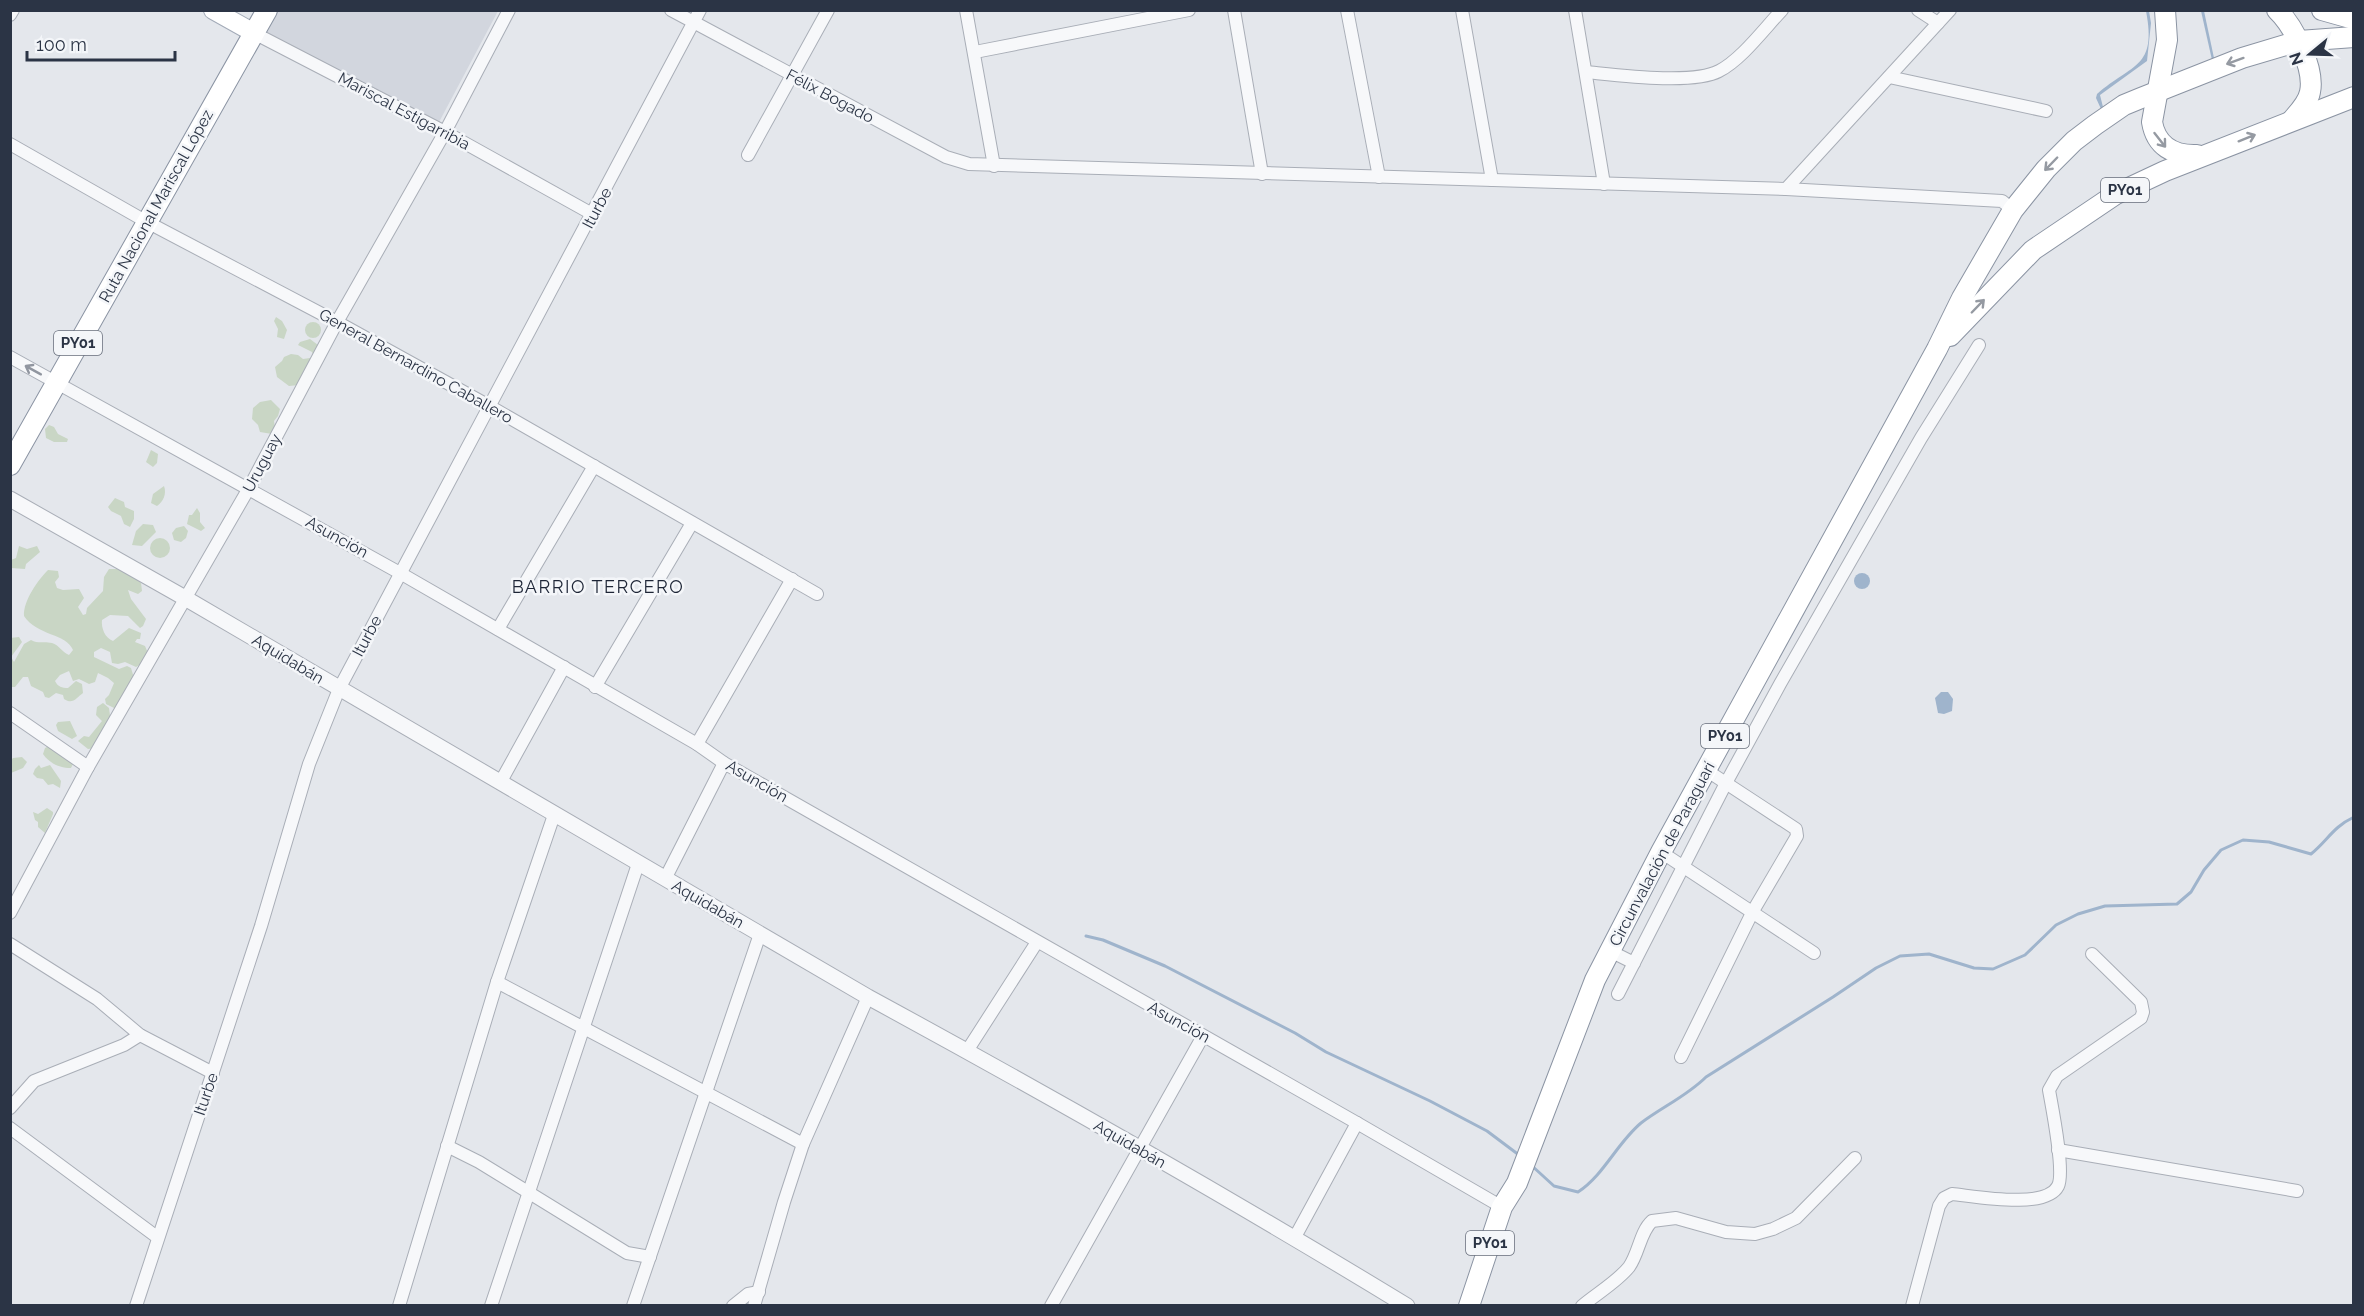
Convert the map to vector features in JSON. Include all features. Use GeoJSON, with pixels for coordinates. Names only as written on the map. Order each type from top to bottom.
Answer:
{"type":"FeatureCollection","features":[{"type":"Feature","properties":{"kind":"highway","name":"Ruta Nacional Mariscal López"},"geometry":{"type":"LineString","coordinates":[[10,465],[267,10]]}},
{"type":"Feature","properties":{"kind":"highway"},"geometry":{"type":"LineString","coordinates":[[2165,10],[2167,40],[2152,122],[2153,132],[2169,152],[2184,156],[2207,154]]}},
{"type":"Feature","properties":{"kind":"highway"},"geometry":{"type":"LineString","coordinates":[[2277,10],[2299,41],[2311,80],[2310,93],[2292,120]]}},
{"type":"Feature","properties":{"kind":"highway"},"geometry":{"type":"LineString","coordinates":[[2322,10],[2354,19]]}},
{"type":"Feature","properties":{"kind":"highway","name":"Circunvalación de Paraguarí"},"geometry":{"type":"LineString","coordinates":[[1471,1305],[1513,1216],[1517,1184],[1534,1134],[1595,980],[1661,852],[1938,348],[1962,298],[2013,210],[2046,169],[2095,125],[2120,109],[2157,91],[2269,50],[2299,41],[2354,37]]}},
{"type":"Feature","properties":{"kind":"highway"},"geometry":{"type":"LineString","coordinates":[[2120,109],[2142,84],[2167,40]]}},
{"type":"Feature","properties":{"kind":"highway"},"geometry":{"type":"LineString","coordinates":[[2269,50],[2289,56],[2300,64],[2311,80]]}},
{"type":"Feature","properties":{"kind":"highway","name":"Circunvalación de Paraguarí"},"geometry":{"type":"LineString","coordinates":[[1938,348],[2033,250],[2116,194],[2165,171],[2354,97]]}},
{"type":"Feature","properties":{"kind":"highway","name":"Circunvalación de Paraguarí"},"geometry":{"type":"LineString","coordinates":[[1471,1305],[1502,1207],[1517,1184]]}},
{"type":"Feature","properties":{"kind":"main road","name":"Mariscal Estigarribia"},"geometry":{"type":"LineString","coordinates":[[213,10],[254,33]]}},
{"type":"Feature","properties":{"kind":"street"},"geometry":{"type":"LineString","coordinates":[[10,15],[13,10]]}},
{"type":"Feature","properties":{"kind":"street","name":"Uruguay"},"geometry":{"type":"LineString","coordinates":[[12,908],[88,767],[249,488],[337,322],[445,132],[509,10]]}},
{"type":"Feature","properties":{"kind":"street","name":"Félix Bogado"},"geometry":{"type":"LineString","coordinates":[[671,10],[946,157],[969,164],[1786,189],[2002,201],[2013,210]]}},
{"type":"Feature","properties":{"kind":"street","name":"Iturbe"},"geometry":{"type":"LineString","coordinates":[[136,1305],[261,926],[309,764],[339,689],[489,406],[594,215],[700,10]]}},
{"type":"Feature","properties":{"kind":"street"},"geometry":{"type":"LineString","coordinates":[[748,155],[828,10]]}},
{"type":"Feature","properties":{"kind":"street"},"geometry":{"type":"LineString","coordinates":[[966,10],[994,166]]}},
{"type":"Feature","properties":{"kind":"street"},"geometry":{"type":"LineString","coordinates":[[975,52],[1189,10]]}},
{"type":"Feature","properties":{"kind":"street"},"geometry":{"type":"LineString","coordinates":[[1234,10],[1262,174]]}},
{"type":"Feature","properties":{"kind":"street"},"geometry":{"type":"LineString","coordinates":[[1347,10],[1378,177]]}},
{"type":"Feature","properties":{"kind":"street"},"geometry":{"type":"LineString","coordinates":[[1462,10],[1492,180]]}},
{"type":"Feature","properties":{"kind":"street"},"geometry":{"type":"LineString","coordinates":[[1575,10],[1604,183]]}},
{"type":"Feature","properties":{"kind":"street"},"geometry":{"type":"LineString","coordinates":[[1586,72],[1633,76],[1703,77],[1720,71],[1743,52],[1782,10]]}},
{"type":"Feature","properties":{"kind":"street"},"geometry":{"type":"LineString","coordinates":[[1918,10],[1938,23]]}},
{"type":"Feature","properties":{"kind":"street"},"geometry":{"type":"LineString","coordinates":[[1786,189],[1950,10]]}},
{"type":"Feature","properties":{"kind":"street","name":"Mariscal Estigarribia"},"geometry":{"type":"LineString","coordinates":[[254,33],[445,132],[594,215]]}},
{"type":"Feature","properties":{"kind":"street"},"geometry":{"type":"LineString","coordinates":[[1889,77],[2046,111]]}},
{"type":"Feature","properties":{"kind":"street","name":"General Bernardino Caballero"},"geometry":{"type":"LineString","coordinates":[[10,144],[147,222],[337,322],[489,406],[817,594]]}},
{"type":"Feature","properties":{"kind":"street"},"geometry":{"type":"LineString","coordinates":[[1618,994],[1726,783],[1921,438],[1979,345]]}},
{"type":"Feature","properties":{"kind":"street","name":"Asunción"},"geometry":{"type":"LineString","coordinates":[[10,357],[400,573],[697,744],[724,763],[1502,1207]]}},
{"type":"Feature","properties":{"kind":"street"},"geometry":{"type":"LineString","coordinates":[[498,629],[594,466]]}},
{"type":"Feature","properties":{"kind":"street","name":"Aquidabán"},"geometry":{"type":"LineString","coordinates":[[10,499],[185,598],[868,997],[1295,1237],[1407,1305]]}},
{"type":"Feature","properties":{"kind":"street"},"geometry":{"type":"LineString","coordinates":[[595,687],[692,523]]}},
{"type":"Feature","properties":{"kind":"street"},"geometry":{"type":"LineString","coordinates":[[697,744],[792,579]]}},
{"type":"Feature","properties":{"kind":"street"},"geometry":{"type":"LineString","coordinates":[[500,783],[564,667]]}},
{"type":"Feature","properties":{"kind":"street"},"geometry":{"type":"LineString","coordinates":[[10,713],[88,767]]}},
{"type":"Feature","properties":{"kind":"street"},"geometry":{"type":"LineString","coordinates":[[665,879],[724,763]]}},
{"type":"Feature","properties":{"kind":"street"},"geometry":{"type":"LineString","coordinates":[[1681,1057],[1753,911],[1797,836],[1796,829],[1706,770]]}},
{"type":"Feature","properties":{"kind":"street"},"geometry":{"type":"LineString","coordinates":[[399,1305],[497,982],[554,815]]}},
{"type":"Feature","properties":{"kind":"street"},"geometry":{"type":"LineString","coordinates":[[1661,852],[1814,952]]}},
{"type":"Feature","properties":{"kind":"street"},"geometry":{"type":"LineString","coordinates":[[492,1305],[638,864]]}},
{"type":"Feature","properties":{"kind":"street"},"geometry":{"type":"LineString","coordinates":[[633,1305],[760,934]]}},
{"type":"Feature","properties":{"kind":"street"},"geometry":{"type":"LineString","coordinates":[[967,1051],[1036,942]]}},
{"type":"Feature","properties":{"kind":"street"},"geometry":{"type":"LineString","coordinates":[[10,944],[96,999],[140,1035],[213,1073]]}},
{"type":"Feature","properties":{"kind":"street"},"geometry":{"type":"LineString","coordinates":[[1610,951],[1634,963]]}},
{"type":"Feature","properties":{"kind":"street"},"geometry":{"type":"LineString","coordinates":[[1912,1305],[1939,1206],[1944,1198],[1952,1194],[2019,1200],[2038,1198],[2053,1191],[2059,1185],[2058,1150],[2049,1090],[2051,1083],[2057,1076],[2140,1018],[2143,1012],[2141,1002],[2092,954]]}},
{"type":"Feature","properties":{"kind":"street"},"geometry":{"type":"LineString","coordinates":[[497,982],[803,1144]]}},
{"type":"Feature","properties":{"kind":"street"},"geometry":{"type":"LineString","coordinates":[[754,1305],[803,1144],[868,997]]}},
{"type":"Feature","properties":{"kind":"street"},"geometry":{"type":"LineString","coordinates":[[10,1108],[34,1081],[124,1045],[140,1035]]}},
{"type":"Feature","properties":{"kind":"street"},"geometry":{"type":"LineString","coordinates":[[1051,1305],[1203,1036]]}},
{"type":"Feature","properties":{"kind":"street"},"geometry":{"type":"LineString","coordinates":[[1295,1237],[1357,1123]]}},
{"type":"Feature","properties":{"kind":"street"},"geometry":{"type":"LineString","coordinates":[[10,1128],[157,1237]]}},
{"type":"Feature","properties":{"kind":"street"},"geometry":{"type":"LineString","coordinates":[[447,1146],[479,1162],[627,1253],[650,1257]]}},
{"type":"Feature","properties":{"kind":"street"},"geometry":{"type":"LineString","coordinates":[[2058,1150],[2297,1191]]}},
{"type":"Feature","properties":{"kind":"street"},"geometry":{"type":"LineString","coordinates":[[1581,1305],[1628,1269],[1652,1221],[1676,1218],[1725,1232],[1755,1234],[1773,1229],[1796,1218],[1855,1158]]}},
{"type":"Feature","properties":{"kind":"street"},"geometry":{"type":"LineString","coordinates":[[733,1305],[748,1294],[759,1292]]}},
{"type":"Feature","properties":{"kind":"shaded area"},"geometry":{"type":"Polygon","coordinates":[[[278,11],[498,11],[438,124],[264,36],[278,11]]]}},
{"type":"Feature","properties":{"kind":"green space"},"geometry":{"type":"Polygon","coordinates":[[[276,317],[282,321],[287,330],[284,339],[277,337],[278,329],[274,321],[276,317]]]}},
{"type":"Feature","properties":{"kind":"green space"},"geometry":{"type":"Polygon","coordinates":[[[313,322],[319,324],[321,330],[319,336],[313,338],[307,336],[305,330],[307,324],[313,322]]]}},
{"type":"Feature","properties":{"kind":"green space"},"geometry":{"type":"Polygon","coordinates":[[[310,339],[318,345],[314,357],[312,352],[298,345],[310,339]]]}},
{"type":"Feature","properties":{"kind":"green space"},"geometry":{"type":"Polygon","coordinates":[[[291,354],[303,359],[310,358],[311,362],[299,385],[289,386],[277,377],[275,367],[284,357],[291,354]]]}},
{"type":"Feature","properties":{"kind":"green space"},"geometry":{"type":"Polygon","coordinates":[[[271,400],[280,409],[274,421],[275,428],[272,434],[260,432],[258,425],[252,419],[253,408],[260,402],[271,400]]]}},
{"type":"Feature","properties":{"kind":"green space"},"geometry":{"type":"Polygon","coordinates":[[[49,425],[54,427],[58,434],[68,439],[67,442],[54,442],[46,438],[45,429],[49,425]]]}},
{"type":"Feature","properties":{"kind":"green space"},"geometry":{"type":"Polygon","coordinates":[[[151,450],[158,454],[157,463],[153,467],[146,462],[151,450]]]}},
{"type":"Feature","properties":{"kind":"green space"},"geometry":{"type":"Polygon","coordinates":[[[164,486],[165,495],[161,502],[157,506],[151,503],[153,494],[164,486]]]}},
{"type":"Feature","properties":{"kind":"green space"},"geometry":{"type":"Polygon","coordinates":[[[115,498],[134,511],[134,519],[130,527],[124,524],[121,516],[108,507],[115,498]]]}},
{"type":"Feature","properties":{"kind":"green space"},"geometry":{"type":"Polygon","coordinates":[[[197,508],[200,513],[200,522],[205,528],[201,531],[187,524],[189,515],[192,515],[197,508]]]}},
{"type":"Feature","properties":{"kind":"green space"},"geometry":{"type":"Polygon","coordinates":[[[143,524],[153,525],[156,532],[142,546],[132,545],[136,531],[143,524]]]}},
{"type":"Feature","properties":{"kind":"green space"},"geometry":{"type":"Polygon","coordinates":[[[184,526],[188,531],[186,538],[181,542],[174,540],[172,533],[176,528],[184,526]]]}},
{"type":"Feature","properties":{"kind":"green space"},"geometry":{"type":"Polygon","coordinates":[[[160,538],[167,541],[170,548],[167,555],[160,558],[153,555],[150,548],[153,541],[160,538]]]}},
{"type":"Feature","properties":{"kind":"green space"},"geometry":{"type":"Polygon","coordinates":[[[19,546],[27,549],[37,546],[40,552],[26,564],[25,569],[11,568],[11,560],[16,558],[19,546]]]}},
{"type":"Feature","properties":{"kind":"green space"},"geometry":{"type":"Polygon","coordinates":[[[109,569],[122,569],[141,583],[142,591],[138,594],[128,590],[131,599],[146,619],[140,628],[128,616],[110,615],[102,620],[104,632],[113,641],[129,628],[141,633],[140,639],[135,642],[145,646],[148,653],[143,663],[136,667],[125,662],[112,663],[110,652],[101,648],[94,652],[94,657],[119,669],[127,666],[131,668],[134,678],[116,709],[106,704],[105,699],[114,683],[98,673],[95,682],[89,684],[79,679],[73,681],[69,671],[60,675],[55,681],[60,687],[68,688],[76,681],[82,684],[83,693],[72,701],[67,701],[63,695],[56,693],[49,698],[45,697],[43,692],[31,686],[28,677],[23,677],[15,687],[11,687],[10,638],[19,637],[22,642],[11,657],[14,662],[24,644],[31,640],[49,642],[69,655],[73,650],[64,640],[36,627],[24,616],[29,597],[44,574],[48,570],[58,571],[59,577],[55,582],[57,588],[79,589],[84,598],[78,607],[83,615],[103,591],[104,577],[109,569]]]}},
{"type":"Feature","properties":{"kind":"green space"},"geometry":{"type":"Polygon","coordinates":[[[103,703],[109,708],[111,723],[95,748],[88,749],[78,741],[84,736],[89,737],[102,721],[96,715],[97,707],[103,703]]]}},
{"type":"Feature","properties":{"kind":"green space"},"geometry":{"type":"Polygon","coordinates":[[[70,721],[77,736],[72,739],[58,731],[56,725],[58,722],[70,721]]]}},
{"type":"Feature","properties":{"kind":"green space"},"geometry":{"type":"Polygon","coordinates":[[[49,746],[71,757],[73,764],[71,768],[56,765],[43,754],[45,748],[49,746]]]}},
{"type":"Feature","properties":{"kind":"green space"},"geometry":{"type":"Polygon","coordinates":[[[22,757],[27,762],[23,768],[11,773],[11,760],[22,757]]]}},
{"type":"Feature","properties":{"kind":"green space"},"geometry":{"type":"Polygon","coordinates":[[[39,765],[41,768],[50,765],[61,781],[60,788],[53,784],[48,785],[43,779],[33,774],[39,765]]]}},
{"type":"Feature","properties":{"kind":"green space"},"geometry":{"type":"Polygon","coordinates":[[[47,808],[53,814],[45,833],[38,827],[33,812],[38,814],[47,808]]]}},
{"type":"Feature","properties":{"kind":"water"},"geometry":{"type":"Polygon","coordinates":[[[2146,11],[2149,11],[2151,23],[2147,61],[2100,95],[2103,107],[2101,109],[2096,98],[2097,94],[2131,69],[2145,54],[2149,30],[2146,11]]]}},
{"type":"Feature","properties":{"kind":"water"},"geometry":{"type":"Polygon","coordinates":[[[2201,11],[2204,11],[2214,58],[2212,60],[2201,11]]]}},
{"type":"Feature","properties":{"kind":"water"},"geometry":{"type":"Polygon","coordinates":[[[1859,573],[1865,573],[1870,581],[1868,587],[1859,589],[1854,584],[1854,578],[1859,573]]]}},
{"type":"Feature","properties":{"kind":"water"},"geometry":{"type":"Polygon","coordinates":[[[1941,692],[1948,692],[1953,699],[1952,711],[1944,714],[1938,713],[1935,698],[1941,692]]]}},
{"type":"Feature","properties":{"kind":"waterway"},"geometry":{"type":"LineString","coordinates":[[1531,1165],[1554,1186],[1578,1192],[1595,1177],[1641,1123],[1691,1090],[1706,1077],[1876,968],[1900,956],[1929,954],[1974,968],[1993,969],[2025,955],[2056,925],[2078,914],[2105,906],[2177,904],[2191,892],[2204,870],[2221,850],[2243,840],[2269,842],[2311,854],[2336,829],[2354,817]]}},
{"type":"Feature","properties":{"kind":"waterway"},"geometry":{"type":"LineString","coordinates":[[1086,936],[1103,940],[1165,966],[1295,1033],[1326,1052],[1430,1101],[1487,1131],[1519,1155]]}},
{"type":"Feature","properties":{"kind":"district","name":"BARRIO TERCERO"},"geometry":{"type":"Point","coordinates":[598,586]}}]}
